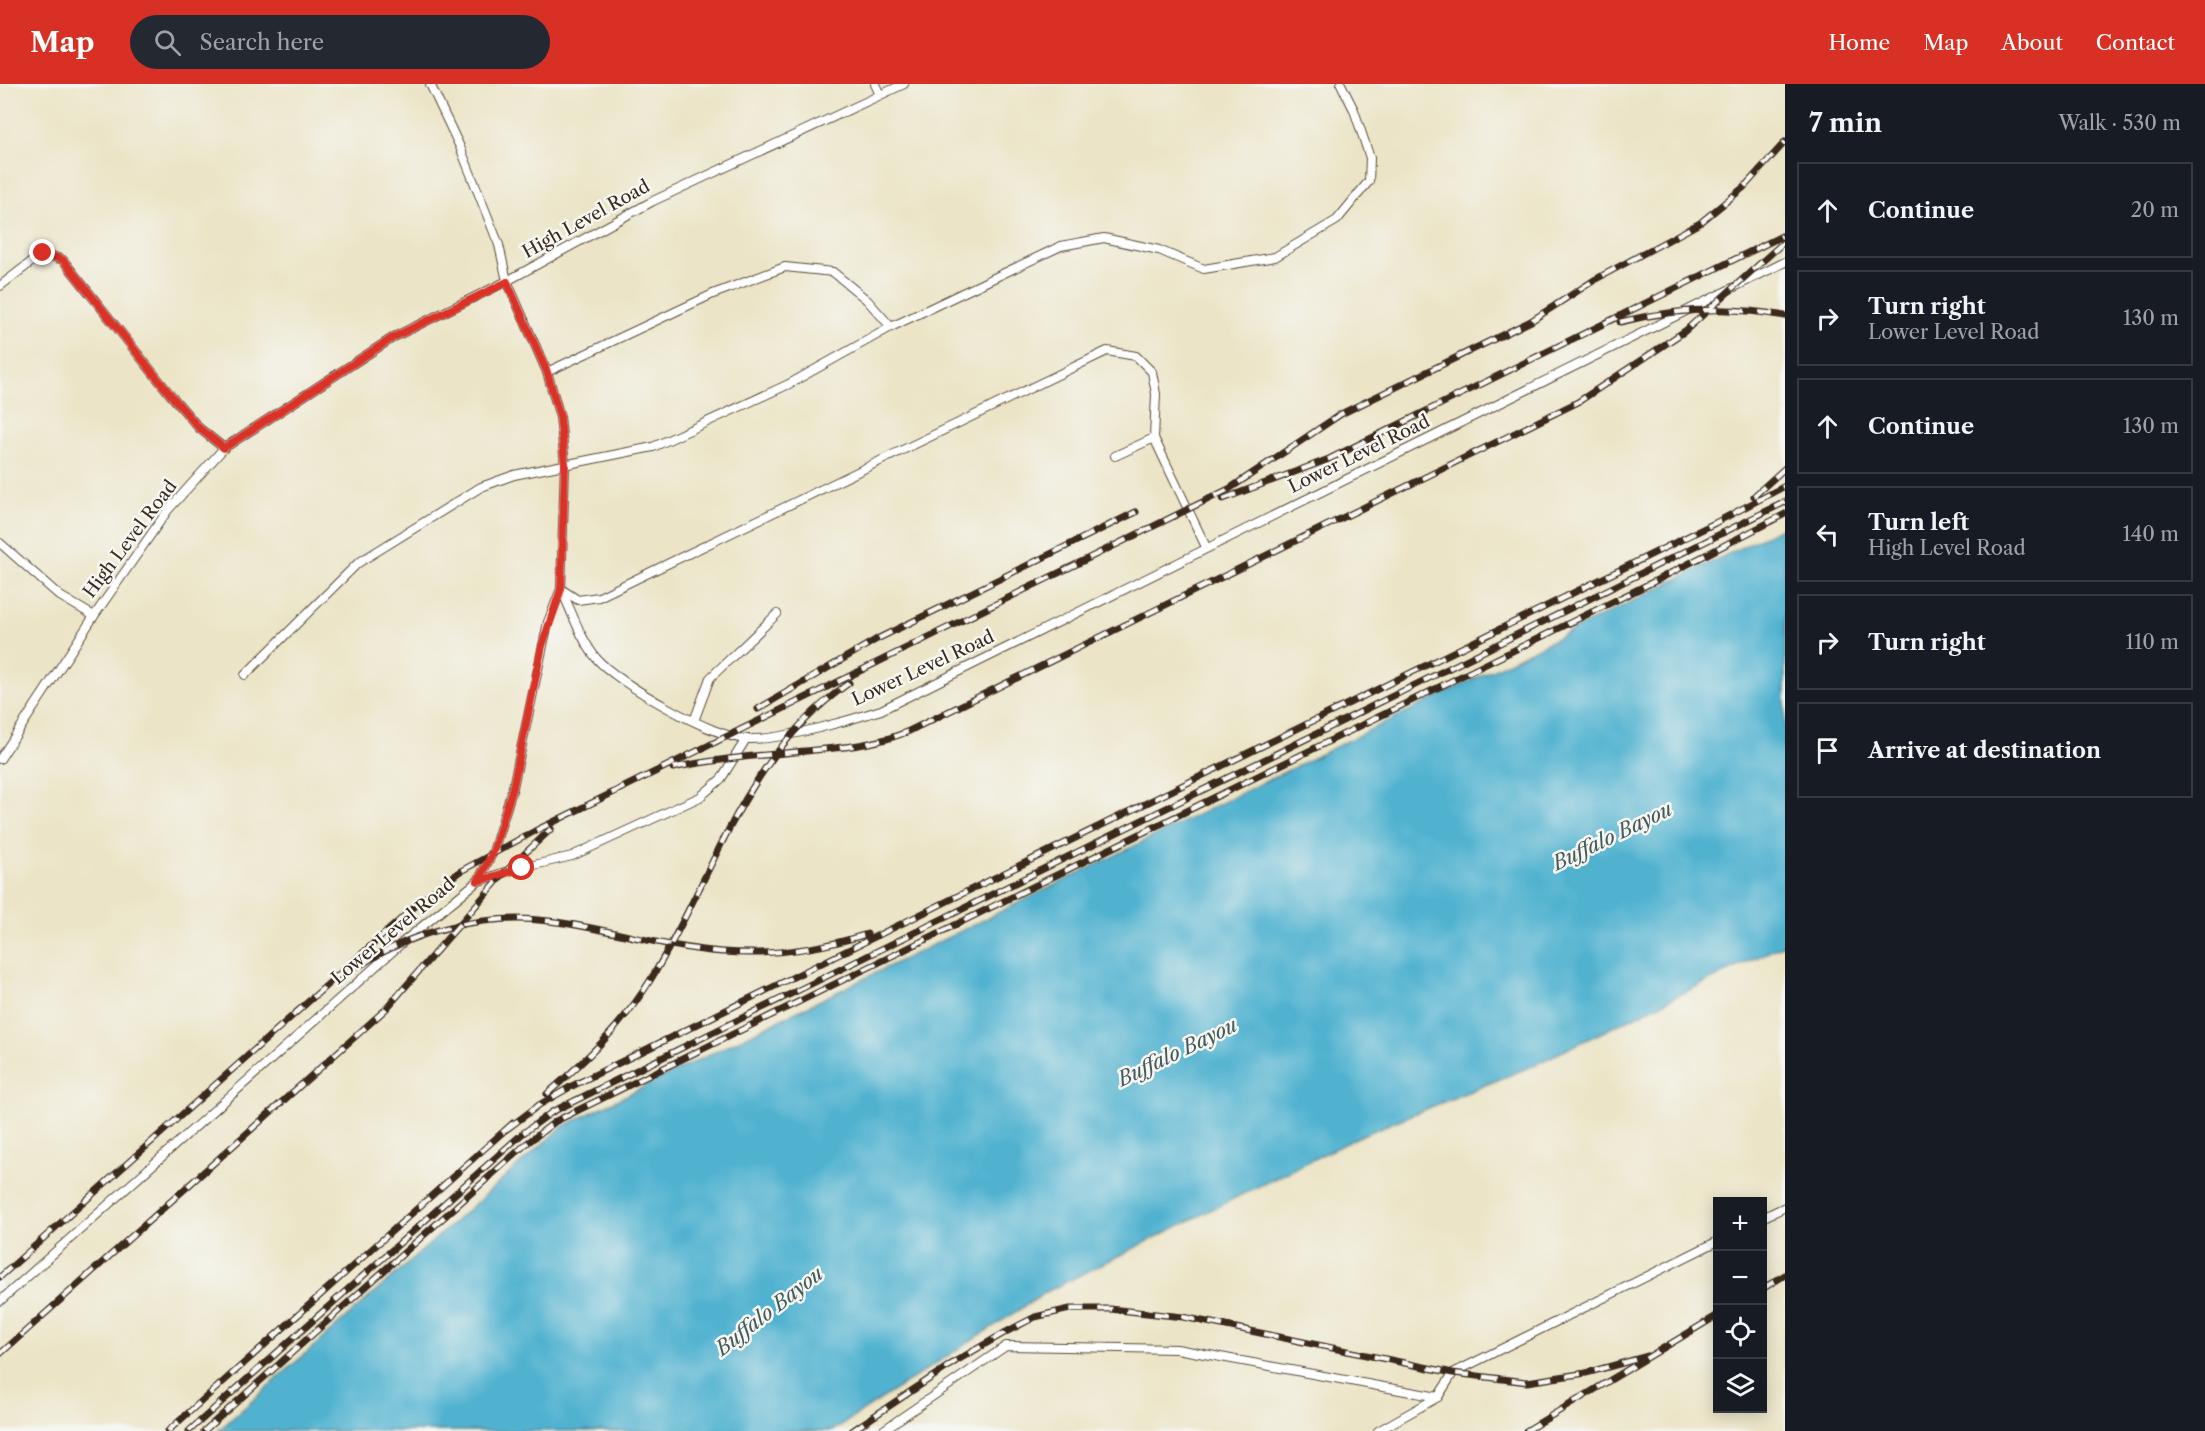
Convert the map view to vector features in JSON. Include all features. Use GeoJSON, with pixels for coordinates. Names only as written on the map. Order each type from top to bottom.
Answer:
{"type":"FeatureCollection","features":[{"type":"Feature","properties":{"kind":"lane"},"geometry":{"type":"LineString","coordinates":[[430,84],[460,147],[493,229],[507,282],[547,372],[560,417],[565,464],[561,589],[583,636],[597,658],[625,681],[694,721],[747,740],[721,779],[700,797],[572,856],[478,881]]}},
{"type":"Feature","properties":{"kind":"lane"},"geometry":{"type":"LineString","coordinates":[[875,84],[880,95]]}},
{"type":"Feature","properties":{"kind":"lane","name":"High Level Road"},"geometry":{"type":"LineString","coordinates":[[0,759],[94,615],[168,510],[224,448],[394,337],[507,282],[653,201],[734,161],[904,84]]}},
{"type":"Feature","properties":{"kind":"lane"},"geometry":{"type":"LineString","coordinates":[[244,675],[358,563],[482,487],[514,475],[653,447],[789,384],[891,327],[1060,246],[1104,238],[1159,250],[1204,270],[1275,257],[1337,220],[1369,181],[1370,158],[1354,110],[1341,84]]}},
{"type":"Feature","properties":{"kind":"lane"},"geometry":{"type":"LineString","coordinates":[[0,286],[43,253],[63,260],[169,393],[199,428],[224,448]]}},
{"type":"Feature","properties":{"kind":"lane","name":"Lower Level Road"},"geometry":{"type":"LineString","coordinates":[[747,740],[842,722],[881,710],[1785,262]]}},
{"type":"Feature","properties":{"kind":"lane"},"geometry":{"type":"LineString","coordinates":[[547,372],[713,294],[785,267],[833,272],[867,300],[891,327]]}},
{"type":"Feature","properties":{"kind":"lane"},"geometry":{"type":"LineString","coordinates":[[561,589],[578,600],[599,597],[1107,351],[1136,356],[1152,372],[1156,394],[1154,438],[1206,547]]}},
{"type":"Feature","properties":{"kind":"lane"},"geometry":{"type":"LineString","coordinates":[[1115,456],[1154,438]]}},
{"type":"Feature","properties":{"kind":"lane"},"geometry":{"type":"LineString","coordinates":[[0,543],[60,596],[94,615]]}},
{"type":"Feature","properties":{"kind":"lane","name":"Lower Level Road"},"geometry":{"type":"LineString","coordinates":[[0,1301],[403,942],[478,881],[493,852],[513,787],[542,646],[561,589]]}},
{"type":"Feature","properties":{"kind":"lane"},"geometry":{"type":"LineString","coordinates":[[694,721],[710,678],[777,614]]}},
{"type":"Feature","properties":{"kind":"lane"},"geometry":{"type":"LineString","coordinates":[[1767,1216],[1785,1207]]}},
{"type":"Feature","properties":{"kind":"lane"},"geometry":{"type":"LineString","coordinates":[[1378,1431],[1438,1396],[1453,1373],[1713,1243]]}},
{"type":"Feature","properties":{"kind":"lane"},"geometry":{"type":"LineString","coordinates":[[882,1431],[1006,1346],[1177,1349],[1438,1396]]}},
{"type":"Feature","properties":{"kind":"water","name":"Buffalo Bayou"},"geometry":{"type":"Polygon","coordinates":[[[1785,526],[1785,944],[1532,1066],[1362,1135],[1048,1291],[832,1431],[218,1431],[562,1127],[1785,526]]]}},
{"type":"Feature","properties":{"kind":"railway"},"geometry":{"type":"LineString","coordinates":[[0,1277],[421,901],[459,872],[535,831],[1229,489],[1341,414],[1531,321],[1596,279],[1700,223],[1744,187],[1785,142]]}},
{"type":"Feature","properties":{"kind":"railway"},"geometry":{"type":"LineString","coordinates":[[1223,499],[1329,459],[1782,236]]}},
{"type":"Feature","properties":{"kind":"railway"},"geometry":{"type":"LineString","coordinates":[[673,768],[726,759],[839,748],[886,739],[909,731],[1578,402],[1685,331],[1785,241]]}},
{"type":"Feature","properties":{"kind":"railway"},"geometry":{"type":"LineString","coordinates":[[1620,322],[1661,314],[1702,310],[1744,311],[1785,316]]}},
{"type":"Feature","properties":{"kind":"railway"},"geometry":{"type":"LineString","coordinates":[[1754,496],[1785,468]]}},
{"type":"Feature","properties":{"kind":"railway"},"geometry":{"type":"LineString","coordinates":[[507,1129],[539,1105],[570,1087],[1715,523],[1785,486]]}},
{"type":"Feature","properties":{"kind":"railway"},"geometry":{"type":"LineString","coordinates":[[189,1431],[522,1134],[552,1112],[1785,502]]}},
{"type":"Feature","properties":{"kind":"railway"},"geometry":{"type":"LineString","coordinates":[[758,709],[877,639],[1136,512]]}},
{"type":"Feature","properties":{"kind":"railway"},"geometry":{"type":"LineString","coordinates":[[204,1431],[526,1144],[556,1121],[1655,581],[1785,514]]}},
{"type":"Feature","properties":{"kind":"railway"},"geometry":{"type":"LineString","coordinates":[[547,1094],[604,1041],[629,1011],[674,939],[734,820],[756,782],[782,746],[812,713],[849,683]]}},
{"type":"Feature","properties":{"kind":"railway"},"geometry":{"type":"LineString","coordinates":[[0,1354],[386,1009],[505,872],[551,829]]}},
{"type":"Feature","properties":{"kind":"railway"},"geometry":{"type":"LineString","coordinates":[[359,966],[381,953],[426,934],[475,922],[499,920],[549,921],[701,950],[742,953],[796,950],[832,944],[867,934]]}},
{"type":"Feature","properties":{"kind":"railway"},"geometry":{"type":"LineString","coordinates":[[168,1431],[513,1123]]}},
{"type":"Feature","properties":{"kind":"railway"},"geometry":{"type":"LineString","coordinates":[[1767,1286],[1785,1275]]}},
{"type":"Feature","properties":{"kind":"railway"},"geometry":{"type":"LineString","coordinates":[[852,1431],[956,1361],[1006,1332],[1035,1317],[1070,1309],[1110,1309],[1183,1317],[1453,1373],[1527,1382],[1586,1373],[1648,1356]]}},
{"type":"Feature","properties":{"kind":"railway"},"geometry":{"type":"LineString","coordinates":[[1526,1431],[1713,1318]]}},
{"type":"Feature","properties":{"kind":"route"},"geometry":{"type":"LineString","coordinates":[[43,253],[63,260],[169,393],[199,428],[224,448],[394,337],[451,307],[507,282],[547,372],[560,417],[565,464],[561,589],[548,622],[542,646],[513,787],[493,852],[478,881],[522,868]]}}]}
